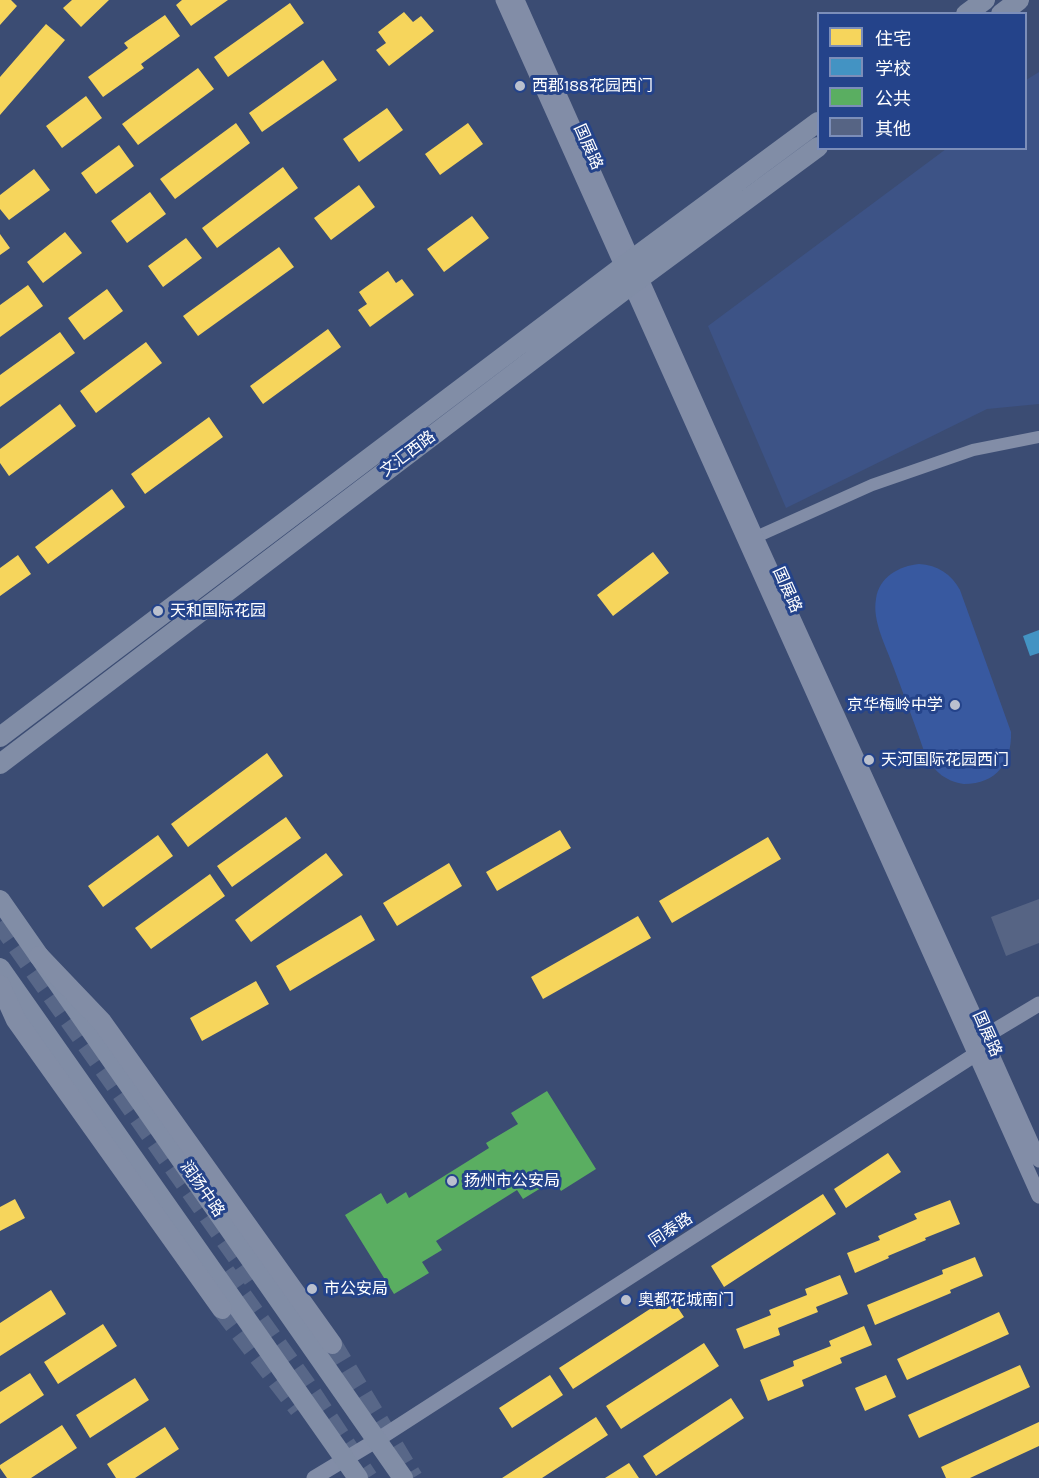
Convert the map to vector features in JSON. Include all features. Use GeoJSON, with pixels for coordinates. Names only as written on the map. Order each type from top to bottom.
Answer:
{"type":"FeatureCollection","features":[{"type":"Feature","properties":{"kind":"highway"},"geometry":{"type":"LineString","coordinates":[[39,956],[102,1022],[332,1344]]}},
{"type":"Feature","properties":{"kind":"highway"},"geometry":{"type":"LineString","coordinates":[[0,985],[16,1020],[222,1309]]}},
{"type":"Feature","properties":{"kind":"main road"},"geometry":{"type":"LineString","coordinates":[[969,12],[985,0]]}},
{"type":"Feature","properties":{"kind":"main road"},"geometry":{"type":"LineString","coordinates":[[1003,12],[1019,0]]}},
{"type":"Feature","properties":{"kind":"main road","name":"文汇西路"},"geometry":{"type":"LineString","coordinates":[[0,737],[627,263],[817,123]]}},
{"type":"Feature","properties":{"kind":"main road","name":"文汇西路"},"geometry":{"type":"LineString","coordinates":[[0,764],[636,281],[817,148]]}},
{"type":"Feature","properties":{"kind":"main road","name":"润扬中路"},"geometry":{"type":"LineString","coordinates":[[0,900],[403,1478]]}},
{"type":"Feature","properties":{"kind":"main road"},"geometry":{"type":"LineString","coordinates":[[0,969],[358,1478]]}},
{"type":"Feature","properties":{"kind":"street","name":"国展路"},"geometry":{"type":"LineString","coordinates":[[503,0],[756,537],[1039,1160]]}},
{"type":"Feature","properties":{"kind":"street","name":"国展路"},"geometry":{"type":"LineString","coordinates":[[517,0],[627,263]]}},
{"type":"Feature","properties":{"kind":"street","name":"国展路"},"geometry":{"type":"LineString","coordinates":[[636,281],[1039,1196]]}},
{"type":"Feature","properties":{"kind":"street"},"geometry":{"type":"LineString","coordinates":[[756,537],[872,485],[973,450],[1039,437]]}},
{"type":"Feature","properties":{"kind":"street"},"geometry":{"type":"LineString","coordinates":[[976,1054],[984,1037],[1039,1004]]}},
{"type":"Feature","properties":{"kind":"street","name":"同泰路"},"geometry":{"type":"LineString","coordinates":[[314,1478],[377,1440],[976,1054]]}},
{"type":"Feature","properties":{"kind":"shaded area"},"geometry":{"type":"Polygon","coordinates":[[[1039,72],[1039,404],[987,409],[786,508],[708,326],[945,150],[1027,150],[1027,79],[1039,72]]]}},
{"type":"Feature","properties":{"kind":"shaded area"},"geometry":{"type":"Polygon","coordinates":[[[919,564],[943,571],[960,590],[1011,732],[1009,753],[1005,762],[994,775],[976,783],[964,784],[944,777],[935,769],[925,754],[878,625],[875,607],[881,585],[897,570],[919,564]]]}},
{"type":"Feature","properties":{"kind":"building: 住宅"},"geometry":{"type":"Polygon","coordinates":[[[0,0],[11,0],[17,6],[0,25],[0,0]]]}},
{"type":"Feature","properties":{"kind":"building: 住宅"},"geometry":{"type":"Polygon","coordinates":[[[72,0],[109,0],[81,27],[63,8],[72,0]]]}},
{"type":"Feature","properties":{"kind":"building: 住宅"},"geometry":{"type":"Polygon","coordinates":[[[182,0],[228,0],[191,26],[176,5],[182,0]]]}},
{"type":"Feature","properties":{"kind":"building: 住宅"},"geometry":{"type":"Polygon","coordinates":[[[290,3],[304,23],[228,77],[214,57],[290,3]]]}},
{"type":"Feature","properties":{"kind":"building: 住宅"},"geometry":{"type":"Polygon","coordinates":[[[404,12],[413,22],[421,16],[434,31],[389,66],[376,50],[386,43],[378,32],[404,12]]]}},
{"type":"Feature","properties":{"kind":"building: 住宅"},"geometry":{"type":"Polygon","coordinates":[[[165,15],[180,36],[141,64],[144,68],[103,97],[88,77],[128,48],[124,43],[165,15]]]}},
{"type":"Feature","properties":{"kind":"building: 住宅"},"geometry":{"type":"Polygon","coordinates":[[[46,24],[65,40],[0,115],[0,77],[46,24]]]}},
{"type":"Feature","properties":{"kind":"building: 住宅"},"geometry":{"type":"Polygon","coordinates":[[[323,60],[337,80],[262,132],[249,113],[323,60]]]}},
{"type":"Feature","properties":{"kind":"building: 住宅"},"geometry":{"type":"Polygon","coordinates":[[[198,68],[214,89],[138,145],[122,124],[198,68]]]}},
{"type":"Feature","properties":{"kind":"building: 住宅"},"geometry":{"type":"Polygon","coordinates":[[[86,96],[102,118],[62,148],[46,126],[86,96]]]}},
{"type":"Feature","properties":{"kind":"building: 住宅"},"geometry":{"type":"Polygon","coordinates":[[[387,108],[403,130],[359,162],[343,139],[387,108]]]}},
{"type":"Feature","properties":{"kind":"building: 住宅"},"geometry":{"type":"Polygon","coordinates":[[[236,123],[250,143],[175,199],[160,179],[236,123]]]}},
{"type":"Feature","properties":{"kind":"building: 住宅"},"geometry":{"type":"Polygon","coordinates":[[[468,123],[483,144],[440,175],[425,154],[468,123]]]}},
{"type":"Feature","properties":{"kind":"building: 住宅"},"geometry":{"type":"Polygon","coordinates":[[[119,145],[134,166],[96,194],[81,173],[119,145]]]}},
{"type":"Feature","properties":{"kind":"building: 住宅"},"geometry":{"type":"Polygon","coordinates":[[[283,167],[298,188],[217,248],[202,228],[283,167]]]}},
{"type":"Feature","properties":{"kind":"building: 住宅"},"geometry":{"type":"Polygon","coordinates":[[[34,169],[50,190],[9,220],[0,209],[0,195],[34,169]]]}},
{"type":"Feature","properties":{"kind":"building: 住宅"},"geometry":{"type":"Polygon","coordinates":[[[359,185],[375,207],[331,240],[314,218],[359,185]]]}},
{"type":"Feature","properties":{"kind":"building: 住宅"},"geometry":{"type":"Polygon","coordinates":[[[150,192],[166,214],[127,243],[111,221],[150,192]]]}},
{"type":"Feature","properties":{"kind":"building: 住宅"},"geometry":{"type":"Polygon","coordinates":[[[472,216],[489,238],[444,272],[427,249],[472,216]]]}},
{"type":"Feature","properties":{"kind":"building: 住宅"},"geometry":{"type":"Polygon","coordinates":[[[65,232],[82,253],[43,283],[27,262],[65,232]]]}},
{"type":"Feature","properties":{"kind":"building: 住宅"},"geometry":{"type":"Polygon","coordinates":[[[0,234],[10,248],[0,255],[0,234]]]}},
{"type":"Feature","properties":{"kind":"building: 住宅"},"geometry":{"type":"Polygon","coordinates":[[[186,238],[202,258],[163,287],[148,266],[186,238]]]}},
{"type":"Feature","properties":{"kind":"building: 住宅"},"geometry":{"type":"Polygon","coordinates":[[[279,247],[294,267],[198,336],[183,316],[279,247]]]}},
{"type":"Feature","properties":{"kind":"building: 住宅"},"geometry":{"type":"Polygon","coordinates":[[[388,271],[396,283],[402,279],[414,295],[370,327],[358,310],[367,304],[359,292],[388,271]]]}},
{"type":"Feature","properties":{"kind":"building: 住宅"},"geometry":{"type":"Polygon","coordinates":[[[28,285],[43,306],[0,337],[0,305],[28,285]]]}},
{"type":"Feature","properties":{"kind":"building: 住宅"},"geometry":{"type":"Polygon","coordinates":[[[107,289],[123,311],[84,340],[68,318],[107,289]]]}},
{"type":"Feature","properties":{"kind":"building: 住宅"},"geometry":{"type":"Polygon","coordinates":[[[328,329],[341,347],[263,404],[250,386],[328,329]]]}},
{"type":"Feature","properties":{"kind":"building: 住宅"},"geometry":{"type":"Polygon","coordinates":[[[60,332],[75,353],[0,407],[0,375],[60,332]]]}},
{"type":"Feature","properties":{"kind":"building: 住宅"},"geometry":{"type":"Polygon","coordinates":[[[146,342],[162,363],[96,413],[80,391],[146,342]]]}},
{"type":"Feature","properties":{"kind":"building: 住宅"},"geometry":{"type":"Polygon","coordinates":[[[60,404],[76,426],[9,476],[0,463],[0,449],[60,404]]]}},
{"type":"Feature","properties":{"kind":"building: 住宅"},"geometry":{"type":"Polygon","coordinates":[[[209,417],[223,437],[145,494],[131,474],[209,417]]]}},
{"type":"Feature","properties":{"kind":"building: 住宅"},"geometry":{"type":"Polygon","coordinates":[[[112,489],[125,507],[48,564],[35,547],[112,489]]]}},
{"type":"Feature","properties":{"kind":"building: 住宅"},"geometry":{"type":"Polygon","coordinates":[[[653,552],[669,573],[613,616],[597,595],[653,552]]]}},
{"type":"Feature","properties":{"kind":"building: 住宅"},"geometry":{"type":"Polygon","coordinates":[[[18,555],[31,574],[0,596],[0,568],[18,555]]]}},
{"type":"Feature","properties":{"kind":"building: 住宅"},"geometry":{"type":"Polygon","coordinates":[[[267,753],[283,776],[188,847],[171,824],[267,753]]]}},
{"type":"Feature","properties":{"kind":"building: 住宅"},"geometry":{"type":"Polygon","coordinates":[[[286,817],[301,838],[232,887],[217,866],[286,817]]]}},
{"type":"Feature","properties":{"kind":"building: 住宅"},"geometry":{"type":"Polygon","coordinates":[[[560,830],[571,848],[497,891],[486,872],[560,830]]]}},
{"type":"Feature","properties":{"kind":"building: 住宅"},"geometry":{"type":"Polygon","coordinates":[[[158,835],[173,856],[103,907],[88,886],[158,835]]]}},
{"type":"Feature","properties":{"kind":"building: 住宅"},"geometry":{"type":"Polygon","coordinates":[[[768,837],[781,859],[672,923],[659,901],[768,837]]]}},
{"type":"Feature","properties":{"kind":"building: 住宅"},"geometry":{"type":"Polygon","coordinates":[[[326,853],[343,875],[251,942],[235,920],[326,853]]]}},
{"type":"Feature","properties":{"kind":"building: 住宅"},"geometry":{"type":"Polygon","coordinates":[[[449,863],[462,886],[397,926],[383,903],[449,863]]]}},
{"type":"Feature","properties":{"kind":"building: 住宅"},"geometry":{"type":"Polygon","coordinates":[[[210,874],[225,896],[151,949],[135,928],[210,874]]]}},
{"type":"Feature","properties":{"kind":"building: 住宅"},"geometry":{"type":"Polygon","coordinates":[[[361,915],[375,940],[290,991],[276,966],[361,915]]]}},
{"type":"Feature","properties":{"kind":"building: 住宅"},"geometry":{"type":"Polygon","coordinates":[[[638,916],[651,938],[543,999],[531,977],[638,916]]]}},
{"type":"Feature","properties":{"kind":"building: 住宅"},"geometry":{"type":"Polygon","coordinates":[[[256,981],[269,1004],[202,1041],[190,1018],[256,981]]]}},
{"type":"Feature","properties":{"kind":"building: 住宅"},"geometry":{"type":"Polygon","coordinates":[[[888,1153],[901,1172],[846,1208],[834,1189],[888,1153]]]}},
{"type":"Feature","properties":{"kind":"building: 住宅"},"geometry":{"type":"Polygon","coordinates":[[[823,1194],[836,1214],[724,1287],[711,1266],[823,1194]]]}},
{"type":"Feature","properties":{"kind":"building: 住宅"},"geometry":{"type":"Polygon","coordinates":[[[15,1199],[25,1218],[0,1231],[0,1207],[15,1199]]]}},
{"type":"Feature","properties":{"kind":"building: 住宅"},"geometry":{"type":"Polygon","coordinates":[[[950,1200],[960,1224],[925,1238],[926,1240],[855,1273],[847,1253],[880,1240],[878,1236],[917,1219],[914,1214],[950,1200]]]}},
{"type":"Feature","properties":{"kind":"building: 住宅"},"geometry":{"type":"Polygon","coordinates":[[[975,1257],[983,1276],[950,1290],[951,1293],[875,1325],[867,1305],[943,1274],[942,1270],[975,1257]]]}},
{"type":"Feature","properties":{"kind":"building: 住宅"},"geometry":{"type":"Polygon","coordinates":[[[840,1275],[848,1294],[816,1307],[818,1312],[778,1328],[780,1335],[744,1349],[736,1329],[771,1315],[769,1310],[807,1295],[805,1289],[840,1275]]]}},
{"type":"Feature","properties":{"kind":"building: 住宅"},"geometry":{"type":"Polygon","coordinates":[[[51,1290],[66,1314],[0,1356],[0,1323],[51,1290]]]}},
{"type":"Feature","properties":{"kind":"building: 住宅"},"geometry":{"type":"Polygon","coordinates":[[[670,1296],[684,1317],[573,1389],[559,1368],[670,1296]]]}},
{"type":"Feature","properties":{"kind":"building: 住宅"},"geometry":{"type":"Polygon","coordinates":[[[999,1312],[1009,1334],[907,1380],[897,1359],[999,1312]]]}},
{"type":"Feature","properties":{"kind":"building: 住宅"},"geometry":{"type":"Polygon","coordinates":[[[103,1324],[117,1346],[58,1384],[44,1362],[103,1324]]]}},
{"type":"Feature","properties":{"kind":"building: 住宅"},"geometry":{"type":"Polygon","coordinates":[[[864,1326],[872,1345],[840,1358],[842,1363],[802,1380],[804,1386],[768,1401],[760,1380],[794,1366],[793,1361],[831,1346],[829,1341],[864,1326]]]}},
{"type":"Feature","properties":{"kind":"building: 住宅"},"geometry":{"type":"Polygon","coordinates":[[[704,1343],[719,1366],[621,1429],[606,1406],[704,1343]]]}},
{"type":"Feature","properties":{"kind":"building: 住宅"},"geometry":{"type":"Polygon","coordinates":[[[1020,1365],[1030,1387],[919,1438],[908,1415],[1020,1365]]]}},
{"type":"Feature","properties":{"kind":"building: 住宅"},"geometry":{"type":"Polygon","coordinates":[[[30,1373],[44,1395],[0,1424],[0,1392],[30,1373]]]}},
{"type":"Feature","properties":{"kind":"building: 住宅"},"geometry":{"type":"Polygon","coordinates":[[[550,1375],[563,1395],[512,1428],[499,1408],[550,1375]]]}},
{"type":"Feature","properties":{"kind":"building: 住宅"},"geometry":{"type":"Polygon","coordinates":[[[886,1375],[896,1397],[865,1411],[855,1388],[886,1375]]]}},
{"type":"Feature","properties":{"kind":"building: 住宅"},"geometry":{"type":"Polygon","coordinates":[[[135,1378],[149,1400],[90,1438],[76,1415],[135,1378]]]}},
{"type":"Feature","properties":{"kind":"building: 住宅"},"geometry":{"type":"Polygon","coordinates":[[[731,1398],[744,1418],[656,1476],[643,1456],[731,1398]]]}},
{"type":"Feature","properties":{"kind":"building: 住宅"},"geometry":{"type":"Polygon","coordinates":[[[596,1417],[608,1435],[542,1478],[502,1478],[596,1417]]]}},
{"type":"Feature","properties":{"kind":"building: 住宅"},"geometry":{"type":"Polygon","coordinates":[[[1039,1422],[1039,1446],[970,1478],[946,1478],[941,1467],[1039,1422]]]}},
{"type":"Feature","properties":{"kind":"building: 住宅"},"geometry":{"type":"Polygon","coordinates":[[[62,1425],[77,1448],[31,1478],[7,1478],[0,1465],[62,1425]]]}},
{"type":"Feature","properties":{"kind":"building: 住宅"},"geometry":{"type":"Polygon","coordinates":[[[165,1427],[179,1449],[135,1478],[116,1478],[107,1464],[165,1427]]]}},
{"type":"Feature","properties":{"kind":"building: 住宅"},"geometry":{"type":"Polygon","coordinates":[[[629,1463],[639,1478],[605,1478],[629,1463]]]}},
{"type":"Feature","properties":{"kind":"building: 学校"},"geometry":{"type":"Polygon","coordinates":[[[1039,630],[1039,653],[1030,656],[1023,636],[1039,630]]]}},
{"type":"Feature","properties":{"kind":"building: 公共"},"geometry":{"type":"Polygon","coordinates":[[[547,1091],[596,1169],[561,1191],[554,1180],[523,1199],[517,1190],[436,1241],[442,1250],[422,1262],[429,1273],[394,1294],[345,1215],[381,1193],[387,1204],[406,1192],[409,1198],[489,1148],[486,1143],[518,1124],[511,1113],[547,1091]]]}},
{"type":"Feature","properties":{"kind":"building: 其他"},"geometry":{"type":"Polygon","coordinates":[[[1039,899],[1039,943],[1006,956],[991,917],[1039,899]]]}},
{"type":"Feature","properties":{"kind":"tunnel"},"geometry":{"type":"LineString","coordinates":[[0,922],[253,1279]]}},
{"type":"Feature","properties":{"kind":"tunnel"},"geometry":{"type":"LineString","coordinates":[[225,1272],[306,1385],[368,1478]]}},
{"type":"Feature","properties":{"kind":"tunnel"},"geometry":{"type":"LineString","coordinates":[[222,1309],[299,1409]]}},
{"type":"Feature","properties":{"kind":"tunnel"},"geometry":{"type":"LineString","coordinates":[[332,1344],[413,1478]]}},
{"type":"Feature","properties":{"kind":"place","name":"西郡188花园西门"},"geometry":{"type":"Point","coordinates":[520,86]}},
{"type":"Feature","properties":{"kind":"place","name":"天和国际花园"},"geometry":{"type":"Point","coordinates":[158,611]}},
{"type":"Feature","properties":{"kind":"place","name":"京华梅岭中学"},"geometry":{"type":"Point","coordinates":[955,705]}},
{"type":"Feature","properties":{"kind":"place","name":"天河国际花园西门"},"geometry":{"type":"Point","coordinates":[869,760]}},
{"type":"Feature","properties":{"kind":"place","name":"扬州市公安局"},"geometry":{"type":"Point","coordinates":[452,1181]}},
{"type":"Feature","properties":{"kind":"place","name":"市公安局"},"geometry":{"type":"Point","coordinates":[312,1289]}},
{"type":"Feature","properties":{"kind":"place","name":"奥都花城南门"},"geometry":{"type":"Point","coordinates":[626,1300]}}]}
